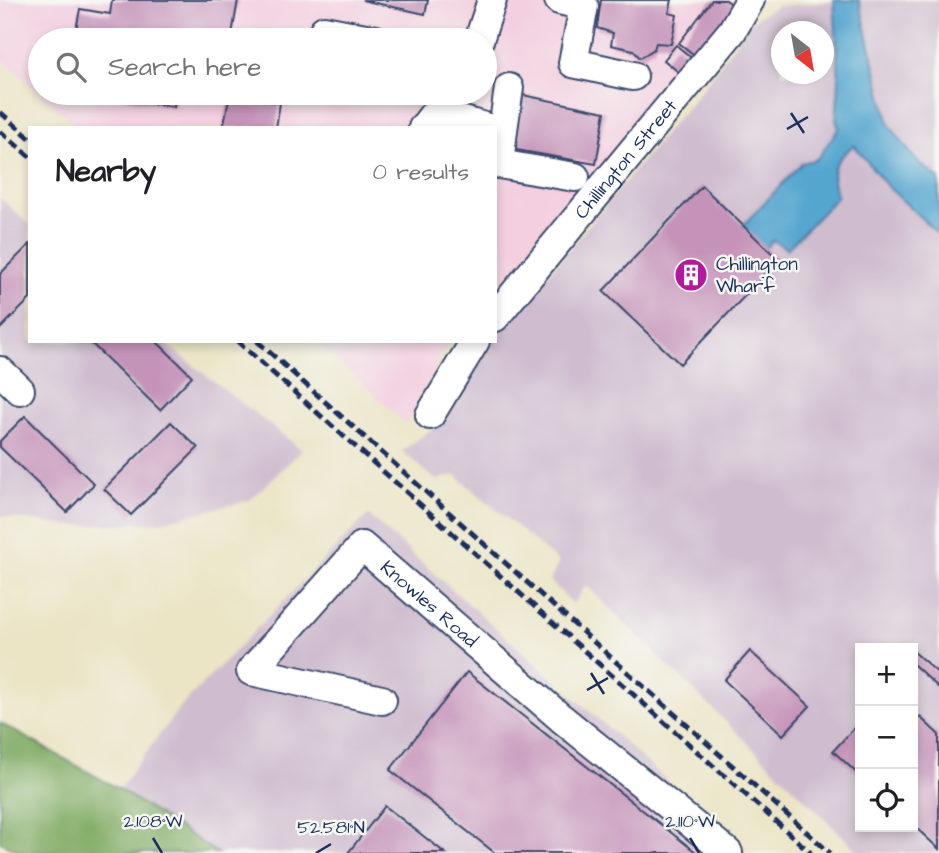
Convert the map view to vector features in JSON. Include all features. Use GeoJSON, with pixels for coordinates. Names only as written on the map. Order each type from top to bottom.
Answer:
{"type":"FeatureCollection","features":[{"type":"Feature","properties":{"kind":"lane"},"geometry":{"type":"LineString","coordinates":[[483,28],[492,0]]}},
{"type":"Feature","properties":{"kind":"lane"},"geometry":{"type":"LineString","coordinates":[[559,0],[584,6],[573,63],[633,76]]}},
{"type":"Feature","properties":{"kind":"lane","name":"Chillington Street"},"geometry":{"type":"LineString","coordinates":[[497,315],[752,7]]}},
{"type":"Feature","properties":{"kind":"lane"},"geometry":{"type":"LineString","coordinates":[[497,126],[509,88]]}},
{"type":"Feature","properties":{"kind":"lane"},"geometry":{"type":"LineString","coordinates":[[437,109],[453,118],[484,126]]}},
{"type":"Feature","properties":{"kind":"lane"},"geometry":{"type":"LineString","coordinates":[[497,141],[499,164],[575,177]]}},
{"type":"Feature","properties":{"kind":"lane"},"geometry":{"type":"LineString","coordinates":[[430,415],[463,345]]}},
{"type":"Feature","properties":{"kind":"lane","name":"Knowles Road"},"geometry":{"type":"LineString","coordinates":[[382,700],[251,671],[362,546],[561,718],[728,853]]}},
{"type":"Feature","properties":{"kind":"shaded area"},"geometry":{"type":"Polygon","coordinates":[[[0,0],[736,0],[735,7],[497,300],[497,126],[77,126],[53,105],[497,105],[497,28],[28,28],[28,83],[0,58],[0,0]]]}},
{"type":"Feature","properties":{"kind":"shaded area"},"geometry":{"type":"Polygon","coordinates":[[[856,0],[939,0],[939,853],[860,853],[586,585],[573,604],[550,581],[559,562],[455,475],[436,480],[402,451],[432,429],[466,373],[491,343],[497,343],[497,336],[703,88],[751,21],[777,6],[856,0]]]}},
{"type":"Feature","properties":{"kind":"shaded area"},"geometry":{"type":"Polygon","coordinates":[[[0,198],[28,223],[28,343],[165,343],[302,450],[250,500],[160,522],[70,526],[0,516],[0,198]]]}},
{"type":"Feature","properties":{"kind":"shaded area"},"geometry":{"type":"Polygon","coordinates":[[[318,343],[450,343],[440,355],[431,383],[406,424],[318,343]]]}},
{"type":"Feature","properties":{"kind":"shaded area"},"geometry":{"type":"Polygon","coordinates":[[[368,515],[746,853],[217,853],[119,789],[181,706],[368,515]]]}},
{"type":"Feature","properties":{"kind":"green space"},"geometry":{"type":"Polygon","coordinates":[[[0,723],[119,789],[217,853],[22,853],[0,842],[0,723]]]}},
{"type":"Feature","properties":{"kind":"water"},"geometry":{"type":"Polygon","coordinates":[[[834,0],[859,0],[889,124],[915,159],[939,179],[939,235],[887,186],[854,145],[834,167],[833,179],[837,197],[787,249],[773,240],[694,323],[670,302],[802,163],[817,159],[839,128],[836,121],[839,81],[834,0]]]}},
{"type":"Feature","properties":{"kind":"building"},"geometry":{"type":"Polygon","coordinates":[[[112,0],[238,0],[233,28],[76,28],[80,9],[110,14],[112,0]]]}},
{"type":"Feature","properties":{"kind":"building"},"geometry":{"type":"Polygon","coordinates":[[[362,0],[428,0],[425,14],[362,0]]]}},
{"type":"Feature","properties":{"kind":"building"},"geometry":{"type":"Polygon","coordinates":[[[601,0],[672,0],[669,13],[677,15],[671,44],[656,43],[654,49],[640,58],[633,50],[611,45],[613,33],[597,28],[601,0]]]}},
{"type":"Feature","properties":{"kind":"building"},"geometry":{"type":"Polygon","coordinates":[[[712,0],[726,0],[735,7],[697,57],[679,43],[712,0]]]}},
{"type":"Feature","properties":{"kind":"building"},"geometry":{"type":"Polygon","coordinates":[[[676,45],[694,60],[682,75],[664,60],[676,45]]]}},
{"type":"Feature","properties":{"kind":"building"},"geometry":{"type":"Polygon","coordinates":[[[523,95],[605,112],[596,164],[511,149],[523,95]]]}},
{"type":"Feature","properties":{"kind":"building"},"geometry":{"type":"Polygon","coordinates":[[[228,105],[280,105],[276,126],[223,126],[228,105]]]}},
{"type":"Feature","properties":{"kind":"building","name":"Chillington Wharf"},"geometry":{"type":"Polygon","coordinates":[[[702,186],[779,260],[680,364],[603,291],[702,186]]]}},
{"type":"Feature","properties":{"kind":"building"},"geometry":{"type":"Polygon","coordinates":[[[28,246],[28,301],[0,329],[0,274],[28,246]]]}},
{"type":"Feature","properties":{"kind":"building"},"geometry":{"type":"Polygon","coordinates":[[[91,343],[158,343],[192,376],[160,410],[91,343]]]}},
{"type":"Feature","properties":{"kind":"building"},"geometry":{"type":"Polygon","coordinates":[[[25,416],[94,484],[67,512],[0,447],[0,441],[25,416]]]}},
{"type":"Feature","properties":{"kind":"building"},"geometry":{"type":"Polygon","coordinates":[[[171,422],[198,448],[131,515],[104,489],[171,422]]]}},
{"type":"Feature","properties":{"kind":"building"},"geometry":{"type":"Polygon","coordinates":[[[750,651],[810,706],[783,735],[724,680],[750,651]]]}},
{"type":"Feature","properties":{"kind":"building"},"geometry":{"type":"Polygon","coordinates":[[[918,655],[939,674],[939,688],[918,669],[918,655]]]}},
{"type":"Feature","properties":{"kind":"building"},"geometry":{"type":"Polygon","coordinates":[[[467,672],[697,853],[495,853],[390,770],[467,672]]]}},
{"type":"Feature","properties":{"kind":"building"},"geometry":{"type":"Polygon","coordinates":[[[920,717],[939,735],[939,849],[918,830],[920,717]]]}},
{"type":"Feature","properties":{"kind":"building"},"geometry":{"type":"Polygon","coordinates":[[[855,727],[855,771],[833,751],[855,727]]]}},
{"type":"Feature","properties":{"kind":"building"},"geometry":{"type":"Polygon","coordinates":[[[385,806],[445,853],[348,853],[385,806]]]}},
{"type":"Feature","properties":{"kind":"railway"},"geometry":{"type":"LineString","coordinates":[[0,112],[28,136]]}},
{"type":"Feature","properties":{"kind":"railway"},"geometry":{"type":"LineString","coordinates":[[0,131],[28,155]]}},
{"type":"Feature","properties":{"kind":"railway"},"geometry":{"type":"LineString","coordinates":[[239,343],[811,853]]}},
{"type":"Feature","properties":{"kind":"railway"},"geometry":{"type":"LineString","coordinates":[[259,343],[830,853]]}},
{"type":"Feature","properties":{"kind":"place","name":"Chillington Wharf"},"geometry":{"type":"Point","coordinates":[691,275]}}]}
